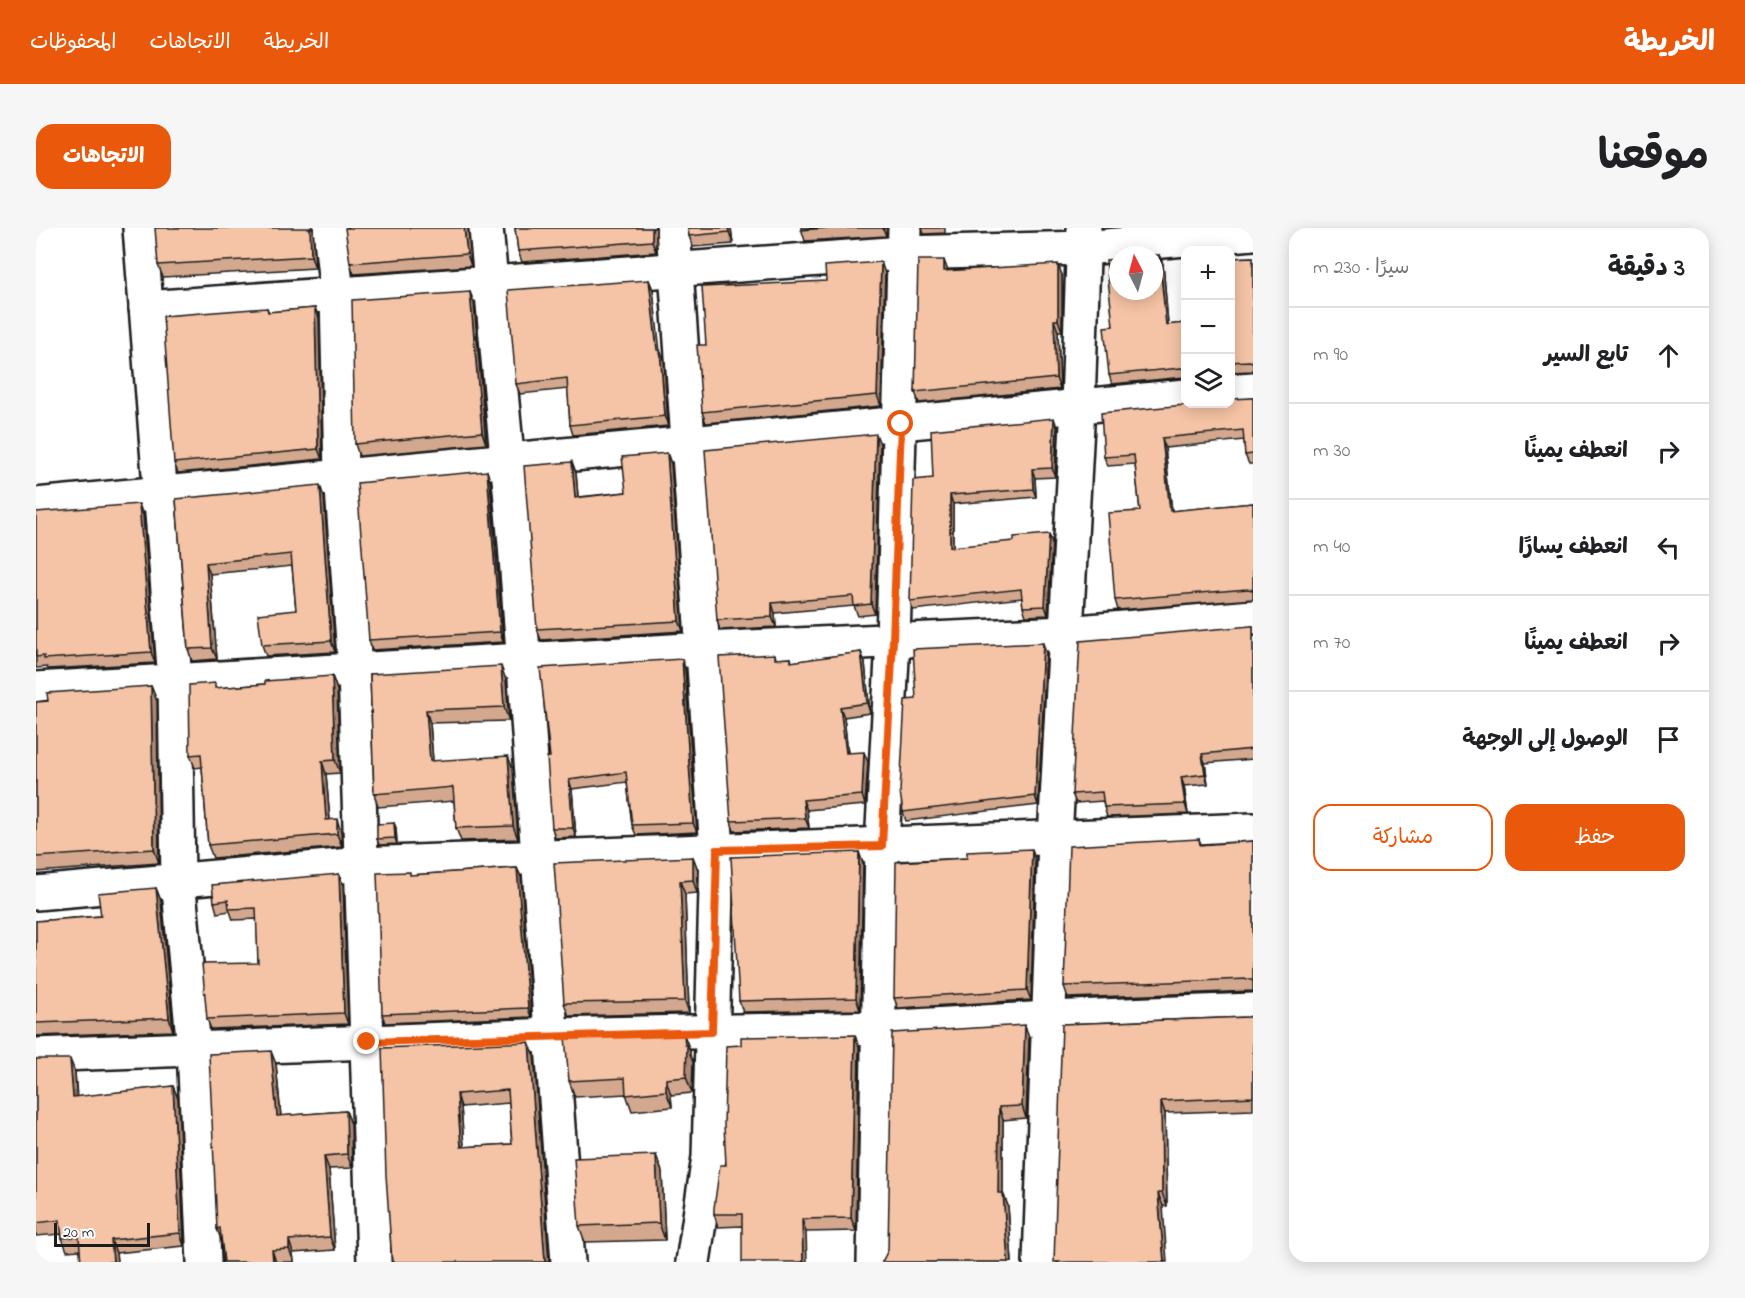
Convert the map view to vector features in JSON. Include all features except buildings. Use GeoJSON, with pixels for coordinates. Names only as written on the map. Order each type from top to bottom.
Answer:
{"type":"FeatureCollection","features":[{"type":"Feature","properties":{"kind":"street"},"geometry":{"type":"LineString","coordinates":[[140,228],[175,681],[178,879],[194,1049],[204,1262]]}},
{"type":"Feature","properties":{"kind":"street"},"geometry":{"type":"LineString","coordinates":[[330,228],[336,295],[341,475],[355,670],[374,1262]]}},
{"type":"Feature","properties":{"kind":"street"},"geometry":{"type":"LineString","coordinates":[[486,228],[524,660],[568,1262]]}},
{"type":"Feature","properties":{"kind":"street"},"geometry":{"type":"LineString","coordinates":[[673,228],[690,442],[717,850],[709,1157],[693,1262]]}},
{"type":"Feature","properties":{"kind":"street"},"geometry":{"type":"LineString","coordinates":[[146,308],[676,270],[905,240],[1253,233]]}},
{"type":"Feature","properties":{"kind":"street"},"geometry":{"type":"LineString","coordinates":[[1040,1262],[1055,839],[1078,406],[1084,238]]}},
{"type":"Feature","properties":{"kind":"street"},"geometry":{"type":"LineString","coordinates":[[874,1262],[882,846],[893,640],[905,240]]}},
{"type":"Feature","properties":{"kind":"street"},"geometry":{"type":"LineString","coordinates":[[1235,391],[1253,389]]}},
{"type":"Feature","properties":{"kind":"street"},"geometry":{"type":"LineString","coordinates":[[36,505],[1181,396]]}},
{"type":"Feature","properties":{"kind":"street"},"geometry":{"type":"LineString","coordinates":[[36,689],[704,649],[1066,633],[1253,617]]}},
{"type":"Feature","properties":{"kind":"street"},"geometry":{"type":"LineString","coordinates":[[36,893],[362,864],[882,846],[1253,830]]}},
{"type":"Feature","properties":{"kind":"street"},"geometry":{"type":"LineString","coordinates":[[36,1055],[552,1035],[880,1028],[1049,1017],[1253,1010]]}},
{"type":"Feature","properties":{"kind":"route"},"geometry":{"type":"LineString","coordinates":[[367,1042],[712,1032],[717,850],[882,846],[901,424]]}}]}
